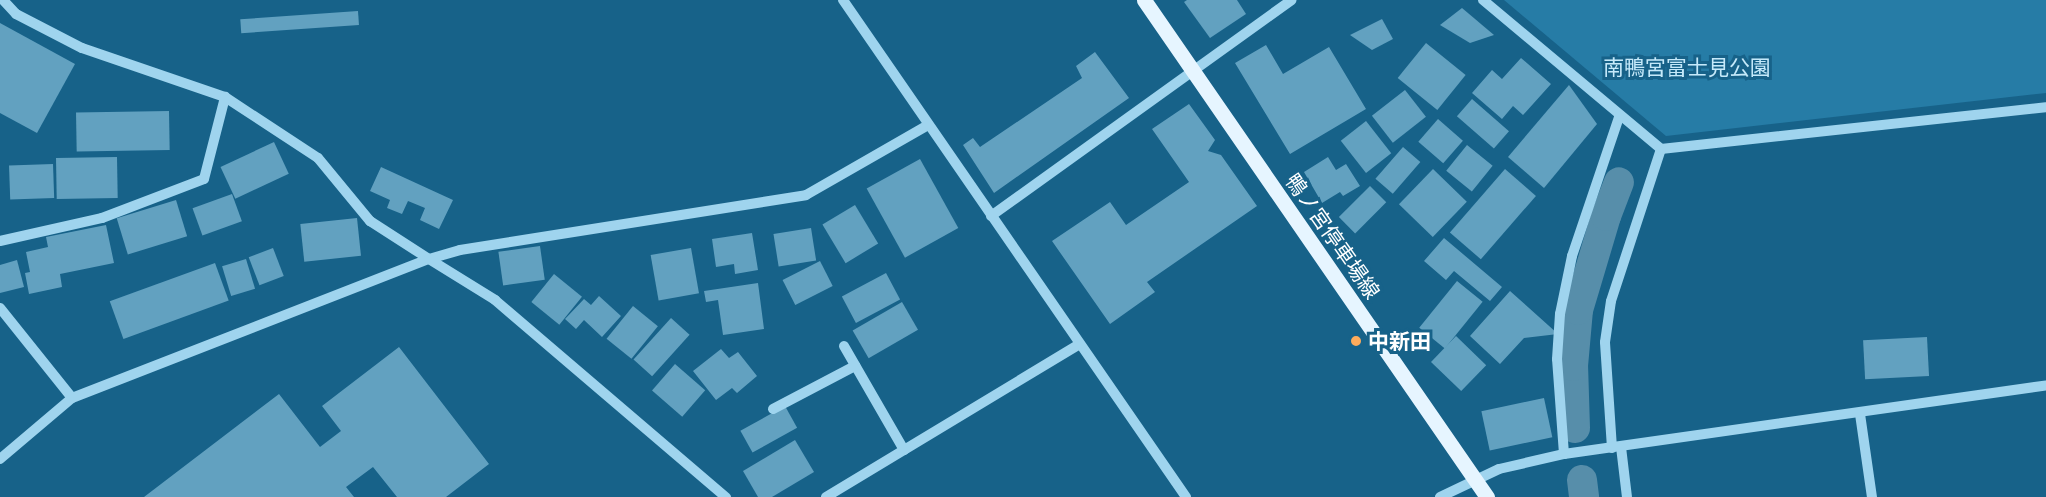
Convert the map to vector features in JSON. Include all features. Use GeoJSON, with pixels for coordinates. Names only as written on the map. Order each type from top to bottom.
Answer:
{"type":"FeatureCollection","features":[{"type":"Feature","properties":{"kind":"main road","name":"鴨ノ宮停車場線"},"geometry":{"type":"LineString","coordinates":[[1144,0],[1487,497]]}},
{"type":"Feature","properties":{"kind":"street"},"geometry":{"type":"LineString","coordinates":[[3,0],[16,14],[82,48],[225,97],[318,158],[370,221],[495,300],[726,497]]}},
{"type":"Feature","properties":{"kind":"street"},"geometry":{"type":"LineString","coordinates":[[843,0],[1186,497]]}},
{"type":"Feature","properties":{"kind":"street"},"geometry":{"type":"LineString","coordinates":[[991,216],[1292,0]]}},
{"type":"Feature","properties":{"kind":"street"},"geometry":{"type":"LineString","coordinates":[[1483,0],[1619,117],[1661,149],[2046,107]]}},
{"type":"Feature","properties":{"kind":"street"},"geometry":{"type":"LineString","coordinates":[[0,241],[102,218],[204,179],[225,97]]}},
{"type":"Feature","properties":{"kind":"street"},"geometry":{"type":"LineString","coordinates":[[1564,454],[1557,359],[1560,314],[1572,256],[1619,117]]}},
{"type":"Feature","properties":{"kind":"street"},"geometry":{"type":"LineString","coordinates":[[0,459],[72,398],[429,259],[460,250],[806,195],[928,125]]}},
{"type":"Feature","properties":{"kind":"street"},"geometry":{"type":"LineString","coordinates":[[1627,497],[1617,447],[1605,342],[1611,301],[1661,149]]}},
{"type":"Feature","properties":{"kind":"street"},"geometry":{"type":"LineString","coordinates":[[0,308],[72,398]]}},
{"type":"Feature","properties":{"kind":"street"},"geometry":{"type":"LineString","coordinates":[[826,497],[1080,344]]}},
{"type":"Feature","properties":{"kind":"street"},"geometry":{"type":"LineString","coordinates":[[844,346],[904,450]]}},
{"type":"Feature","properties":{"kind":"street"},"geometry":{"type":"LineString","coordinates":[[773,409],[855,366]]}},
{"type":"Feature","properties":{"kind":"street"},"geometry":{"type":"LineString","coordinates":[[1440,497],[1498,469],[1564,454],[1860,414],[2046,385]]}},
{"type":"Feature","properties":{"kind":"street"},"geometry":{"type":"LineString","coordinates":[[1860,414],[1872,497]]}},
{"type":"Feature","properties":{"kind":"green space","name":"南鴨宮富士見公園"},"geometry":{"type":"Polygon","coordinates":[[[1504,0],[2046,0],[2046,93],[1666,136],[1504,0]]]}},
{"type":"Feature","properties":{"kind":"building"},"geometry":{"type":"Polygon","coordinates":[[[1187,0],[1237,0],[1246,14],[1210,38],[1184,2],[1187,0]]]}},
{"type":"Feature","properties":{"kind":"building"},"geometry":{"type":"Polygon","coordinates":[[[1462,8],[1494,35],[1470,43],[1440,25],[1462,8]]]}},
{"type":"Feature","properties":{"kind":"building"},"geometry":{"type":"Polygon","coordinates":[[[358,11],[359,25],[241,33],[240,19],[358,11]]]}},
{"type":"Feature","properties":{"kind":"building"},"geometry":{"type":"Polygon","coordinates":[[[1382,19],[1393,39],[1372,50],[1350,35],[1382,19]]]}},
{"type":"Feature","properties":{"kind":"building"},"geometry":{"type":"Polygon","coordinates":[[[0,23],[75,64],[37,133],[0,113],[0,23]]]}},
{"type":"Feature","properties":{"kind":"building"},"geometry":{"type":"Polygon","coordinates":[[[1426,43],[1466,75],[1437,110],[1398,78],[1426,43]]]}},
{"type":"Feature","properties":{"kind":"building"},"geometry":{"type":"Polygon","coordinates":[[[1266,45],[1283,74],[1329,47],[1366,109],[1290,154],[1235,63],[1266,45]]]}},
{"type":"Feature","properties":{"kind":"building"},"geometry":{"type":"Polygon","coordinates":[[[1095,52],[1129,98],[994,193],[963,145],[973,138],[980,147],[1082,78],[1076,66],[1095,52]]]}},
{"type":"Feature","properties":{"kind":"building"},"geometry":{"type":"Polygon","coordinates":[[[1521,58],[1551,84],[1523,115],[1513,106],[1502,119],[1472,93],[1492,70],[1502,79],[1521,58]]]}},
{"type":"Feature","properties":{"kind":"building"},"geometry":{"type":"Polygon","coordinates":[[[1569,85],[1597,124],[1544,188],[1508,157],[1569,85]]]}},
{"type":"Feature","properties":{"kind":"building"},"geometry":{"type":"Polygon","coordinates":[[[1405,90],[1426,117],[1393,143],[1372,116],[1405,90]]]}},
{"type":"Feature","properties":{"kind":"building"},"geometry":{"type":"Polygon","coordinates":[[[1472,99],[1509,131],[1494,149],[1457,116],[1472,99]]]}},
{"type":"Feature","properties":{"kind":"building"},"geometry":{"type":"Polygon","coordinates":[[[1189,104],[1215,140],[1208,151],[1221,155],[1257,206],[1147,282],[1155,292],[1110,324],[1052,241],[1110,202],[1126,225],[1189,182],[1152,129],[1189,104]]]}},
{"type":"Feature","properties":{"kind":"building"},"geometry":{"type":"Polygon","coordinates":[[[169,111],[170,150],[77,152],[76,113],[169,111]]]}},
{"type":"Feature","properties":{"kind":"building"},"geometry":{"type":"Polygon","coordinates":[[[1438,119],[1463,141],[1443,163],[1418,142],[1438,119]]]}},
{"type":"Feature","properties":{"kind":"building"},"geometry":{"type":"Polygon","coordinates":[[[1366,121],[1391,153],[1366,173],[1341,141],[1366,121]]]}},
{"type":"Feature","properties":{"kind":"building"},"geometry":{"type":"Polygon","coordinates":[[[274,142],[289,174],[235,199],[221,167],[274,142]]]}},
{"type":"Feature","properties":{"kind":"building"},"geometry":{"type":"Polygon","coordinates":[[[1467,145],[1493,166],[1472,191],[1446,171],[1467,145]]]}},
{"type":"Feature","properties":{"kind":"building"},"geometry":{"type":"Polygon","coordinates":[[[1403,147],[1420,162],[1393,194],[1375,179],[1403,147]]]}},
{"type":"Feature","properties":{"kind":"building"},"geometry":{"type":"Polygon","coordinates":[[[117,157],[118,198],[57,199],[56,158],[117,157]]]}},
{"type":"Feature","properties":{"kind":"building"},"geometry":{"type":"Polygon","coordinates":[[[1328,157],[1336,170],[1346,164],[1360,186],[1343,196],[1340,192],[1322,203],[1304,172],[1328,157]]]}},
{"type":"Feature","properties":{"kind":"building"},"geometry":{"type":"Polygon","coordinates":[[[920,159],[958,228],[905,258],[867,189],[920,159]]]}},
{"type":"Feature","properties":{"kind":"building"},"geometry":{"type":"Polygon","coordinates":[[[53,164],[54,198],[10,200],[9,166],[53,164]]]}},
{"type":"Feature","properties":{"kind":"building"},"geometry":{"type":"Polygon","coordinates":[[[381,167],[453,200],[439,229],[420,220],[425,208],[408,201],[402,214],[387,208],[390,200],[370,191],[381,167]]]}},
{"type":"Feature","properties":{"kind":"building"},"geometry":{"type":"Polygon","coordinates":[[[1433,169],[1467,202],[1433,237],[1399,204],[1433,169]]]}},
{"type":"Feature","properties":{"kind":"building"},"geometry":{"type":"Polygon","coordinates":[[[1505,169],[1536,196],[1481,259],[1450,232],[1505,169]]]}},
{"type":"Feature","properties":{"kind":"building"},"geometry":{"type":"Polygon","coordinates":[[[1370,186],[1386,202],[1355,233],[1339,217],[1370,186]]]}},
{"type":"Feature","properties":{"kind":"building"},"geometry":{"type":"Polygon","coordinates":[[[232,194],[242,221],[202,236],[193,208],[232,194]]]}},
{"type":"Feature","properties":{"kind":"building"},"geometry":{"type":"Polygon","coordinates":[[[176,200],[187,236],[128,254],[117,218],[176,200]]]}},
{"type":"Feature","properties":{"kind":"building"},"geometry":{"type":"Polygon","coordinates":[[[855,205],[878,244],[846,263],[822,225],[855,205]]]}},
{"type":"Feature","properties":{"kind":"building"},"geometry":{"type":"Polygon","coordinates":[[[357,218],[361,256],[304,262],[300,224],[357,218]]]}},
{"type":"Feature","properties":{"kind":"building"},"geometry":{"type":"Polygon","coordinates":[[[106,225],[114,263],[60,274],[62,287],[29,294],[25,273],[30,272],[26,252],[48,247],[46,237],[106,225]]]}},
{"type":"Feature","properties":{"kind":"building"},"geometry":{"type":"Polygon","coordinates":[[[811,228],[816,261],[779,267],[773,234],[811,228]]]}},
{"type":"Feature","properties":{"kind":"building"},"geometry":{"type":"Polygon","coordinates":[[[752,233],[758,270],[735,274],[734,264],[716,267],[712,239],[752,233]]]}},
{"type":"Feature","properties":{"kind":"building"},"geometry":{"type":"Polygon","coordinates":[[[1444,238],[1502,287],[1490,301],[1454,271],[1446,280],[1424,261],[1444,238]]]}},
{"type":"Feature","properties":{"kind":"building"},"geometry":{"type":"Polygon","coordinates":[[[540,246],[545,280],[503,286],[498,252],[540,246]]]}},
{"type":"Feature","properties":{"kind":"building"},"geometry":{"type":"Polygon","coordinates":[[[273,248],[284,276],[259,285],[249,257],[273,248]]]}},
{"type":"Feature","properties":{"kind":"building"},"geometry":{"type":"Polygon","coordinates":[[[691,248],[699,293],[659,300],[651,255],[691,248]]]}},
{"type":"Feature","properties":{"kind":"building"},"geometry":{"type":"Polygon","coordinates":[[[246,259],[255,289],[231,296],[222,266],[246,259]]]}},
{"type":"Feature","properties":{"kind":"building"},"geometry":{"type":"Polygon","coordinates":[[[17,260],[24,287],[0,293],[0,265],[17,260]]]}},
{"type":"Feature","properties":{"kind":"building"},"geometry":{"type":"Polygon","coordinates":[[[820,261],[833,286],[795,305],[783,280],[820,261]]]}},
{"type":"Feature","properties":{"kind":"building"},"geometry":{"type":"Polygon","coordinates":[[[215,263],[229,301],[123,339],[110,301],[215,263]]]}},
{"type":"Feature","properties":{"kind":"building"},"geometry":{"type":"Polygon","coordinates":[[[886,273],[900,299],[856,323],[842,296],[886,273]]]}},
{"type":"Feature","properties":{"kind":"building"},"geometry":{"type":"Polygon","coordinates":[[[554,274],[582,297],[559,325],[531,302],[554,274]]]}},
{"type":"Feature","properties":{"kind":"building"},"geometry":{"type":"Polygon","coordinates":[[[1457,281],[1483,302],[1445,348],[1419,328],[1457,281]]]}},
{"type":"Feature","properties":{"kind":"building"},"geometry":{"type":"Polygon","coordinates":[[[758,283],[764,329],[723,335],[718,300],[706,302],[704,291],[758,283]]]}},
{"type":"Feature","properties":{"kind":"building"},"geometry":{"type":"Polygon","coordinates":[[[1510,291],[1558,334],[1524,338],[1500,364],[1470,336],[1510,291]]]}},
{"type":"Feature","properties":{"kind":"building"},"geometry":{"type":"Polygon","coordinates":[[[599,296],[621,316],[602,337],[584,320],[576,329],[565,319],[584,299],[591,305],[599,296]]]}},
{"type":"Feature","properties":{"kind":"building"},"geometry":{"type":"Polygon","coordinates":[[[902,302],[918,330],[869,358],[853,330],[902,302]]]}},
{"type":"Feature","properties":{"kind":"building"},"geometry":{"type":"Polygon","coordinates":[[[633,306],[658,326],[631,359],[607,339],[633,306]]]}},
{"type":"Feature","properties":{"kind":"building"},"geometry":{"type":"Polygon","coordinates":[[[671,318],[690,335],[652,376],[634,360],[671,318]]]}},
{"type":"Feature","properties":{"kind":"building"},"geometry":{"type":"Polygon","coordinates":[[[1456,336],[1486,365],[1461,391],[1431,362],[1456,336]]]}},
{"type":"Feature","properties":{"kind":"building"},"geometry":{"type":"Polygon","coordinates":[[[1927,337],[1929,376],[1865,379],[1863,340],[1927,337]]]}},
{"type":"Feature","properties":{"kind":"building"},"geometry":{"type":"Polygon","coordinates":[[[399,347],[489,464],[446,497],[397,497],[373,467],[346,487],[354,497],[144,497],[279,394],[320,447],[341,431],[322,406],[399,347]]]}},
{"type":"Feature","properties":{"kind":"building"},"geometry":{"type":"Polygon","coordinates":[[[721,349],[729,358],[738,352],[757,376],[737,393],[732,388],[716,400],[693,371],[721,349]]]}},
{"type":"Feature","properties":{"kind":"building"},"geometry":{"type":"Polygon","coordinates":[[[675,364],[705,390],[682,417],[652,390],[675,364]]]}},
{"type":"Feature","properties":{"kind":"building"},"geometry":{"type":"Polygon","coordinates":[[[1544,398],[1552,437],[1490,450],[1481,411],[1544,398]]]}},
{"type":"Feature","properties":{"kind":"building"},"geometry":{"type":"Polygon","coordinates":[[[785,406],[797,428],[753,453],[740,431],[785,406]]]}},
{"type":"Feature","properties":{"kind":"building"},"geometry":{"type":"Polygon","coordinates":[[[795,440],[814,472],[772,497],[758,497],[743,471],[795,440]]]}},
{"type":"Feature","properties":{"kind":"waterway"},"geometry":{"type":"LineString","coordinates":[[1575,428],[1573,366],[1578,310],[1606,216],[1619,182]]}},
{"type":"Feature","properties":{"kind":"waterway"},"geometry":{"type":"LineString","coordinates":[[1582,480],[1584,497]]}},
{"type":"Feature","properties":{"kind":"place","name":"中新田"},"geometry":{"type":"Point","coordinates":[1356,341]}}]}
